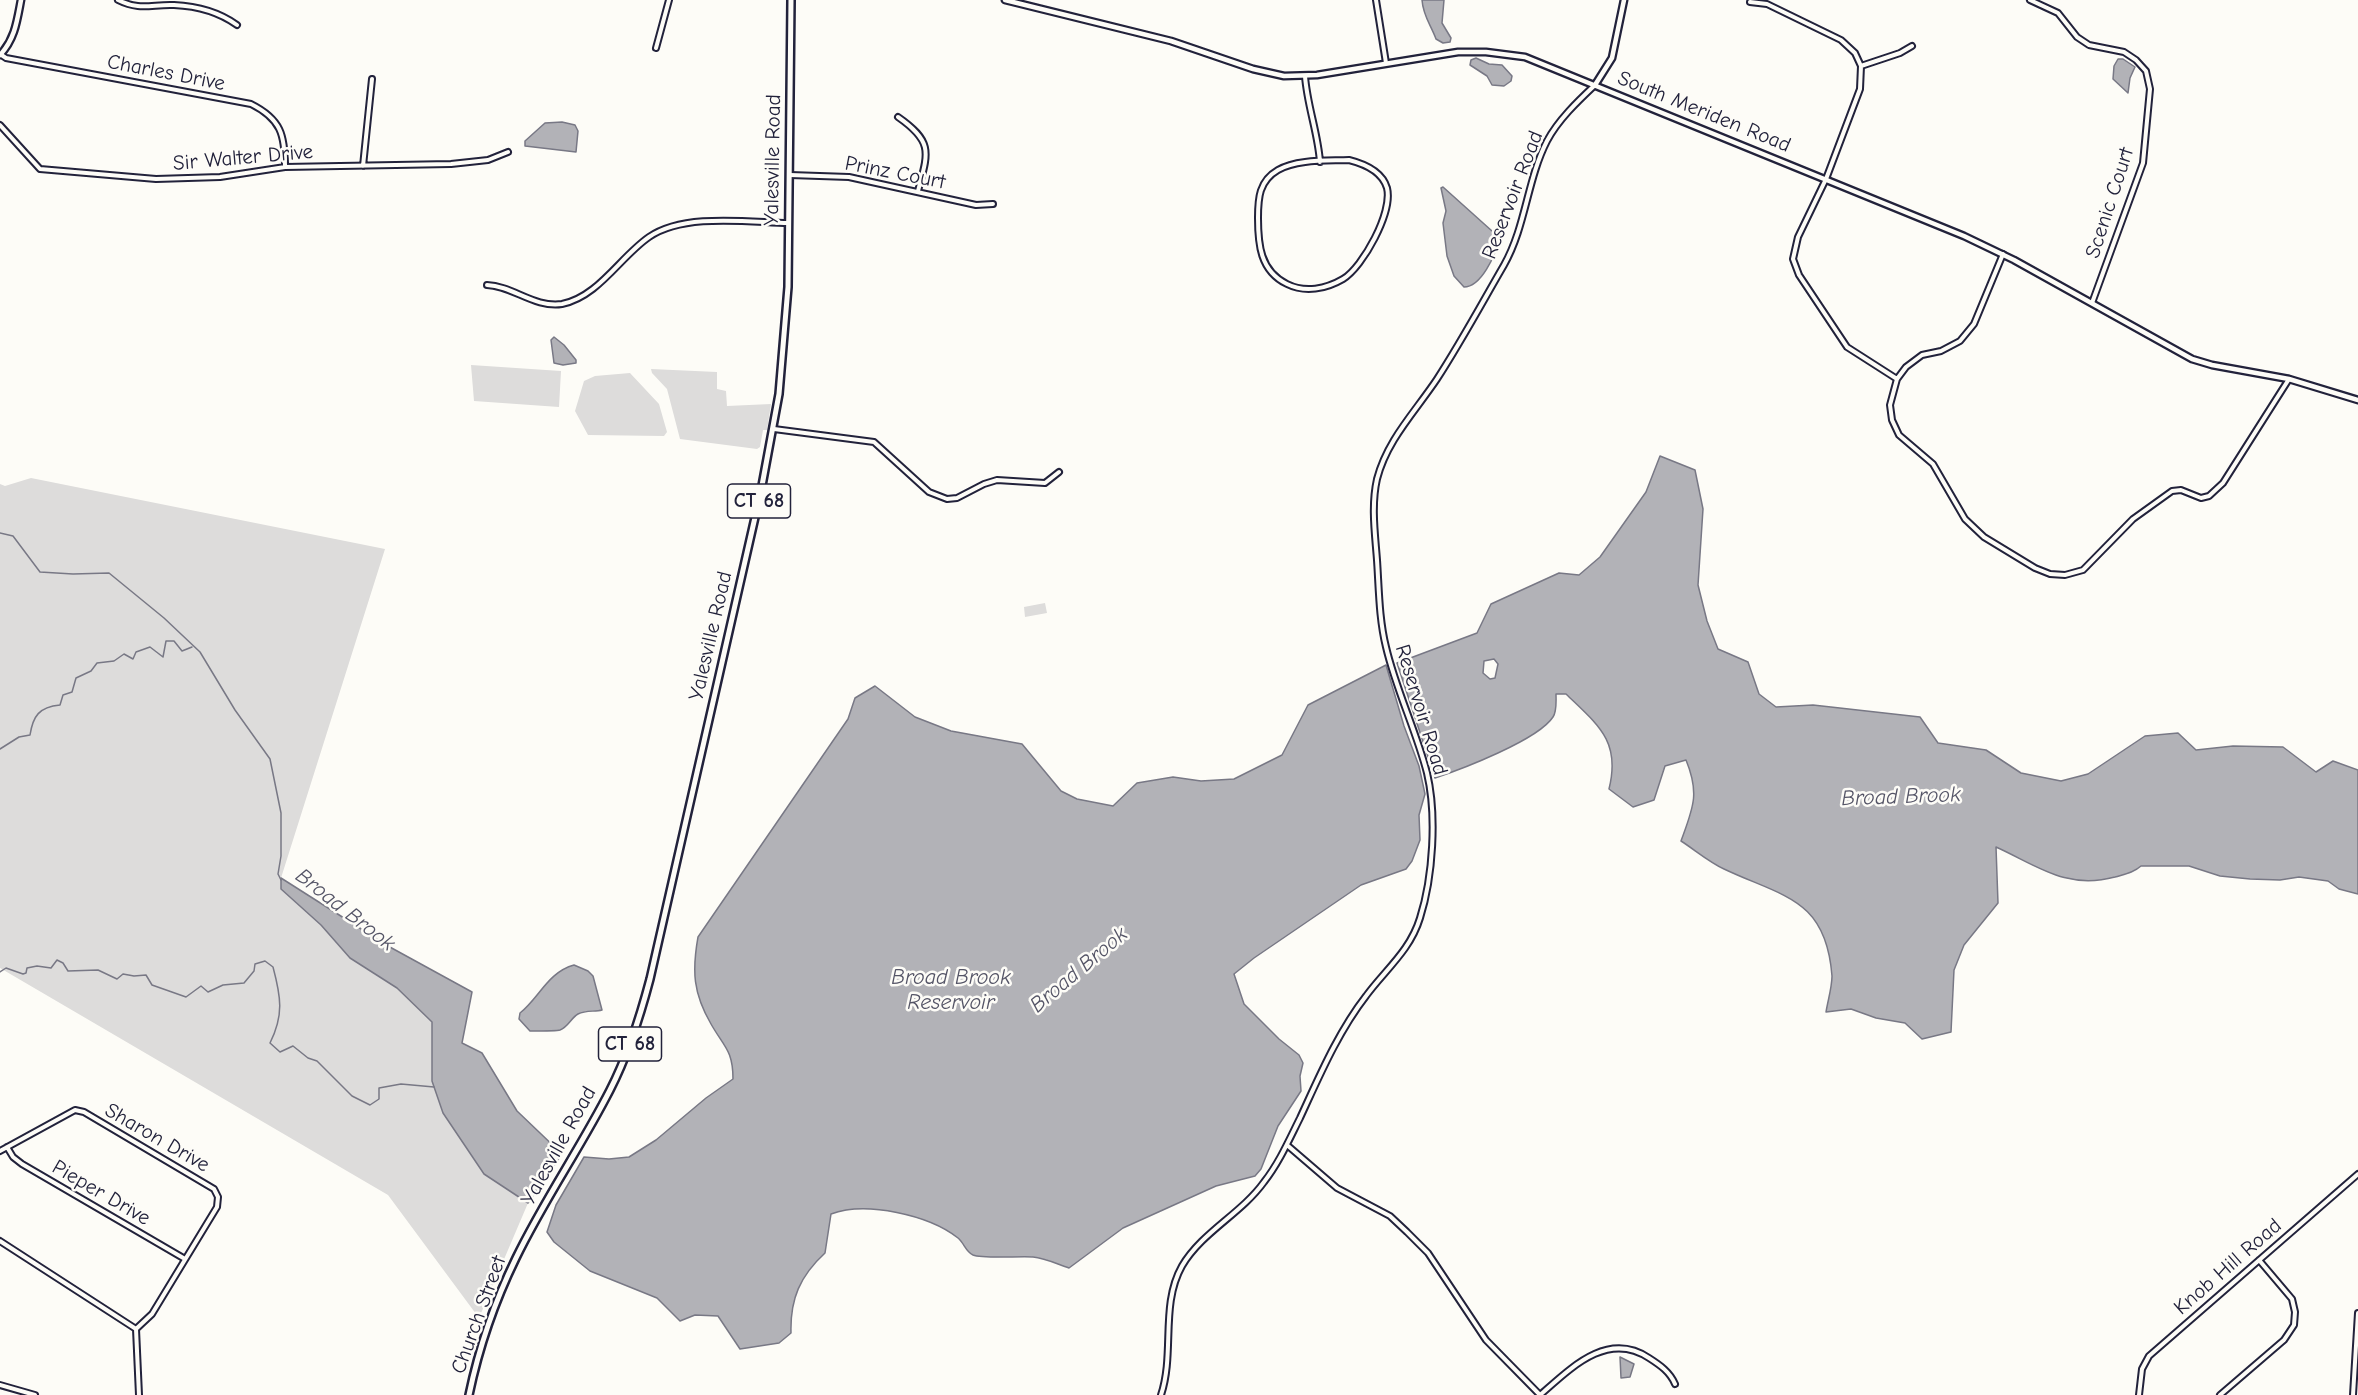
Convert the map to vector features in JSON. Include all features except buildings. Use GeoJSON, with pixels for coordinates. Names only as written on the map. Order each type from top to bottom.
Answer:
{"type":"FeatureCollection","features":[{"type":"Feature","properties":{"kind":"main road"},"geometry":{"type":"LineString","coordinates":[[0,55],[14,33],[21,0]]}},
{"type":"Feature","properties":{"kind":"main road","name":"Yalesville Road"},"geometry":{"type":"LineString","coordinates":[[522,1247],[610,1089],[640,1015],[774,429],[785,342],[790,175],[791,0]]}},
{"type":"Feature","properties":{"kind":"main road","name":"South Meriden Road"},"geometry":{"type":"LineString","coordinates":[[1005,0],[1171,41],[1263,72],[1284,76],[1305,76],[1458,52],[1500,53],[1537,61],[1946,228],[2003,254],[2192,359],[2212,365],[2289,379],[2358,400]]}},
{"type":"Feature","properties":{"kind":"main road"},"geometry":{"type":"LineString","coordinates":[[1595,85],[1612,58],[1624,0]]}},
{"type":"Feature","properties":{"kind":"main road","name":"Church Street"},"geometry":{"type":"LineString","coordinates":[[469,1395],[489,1322],[522,1247]]}},
{"type":"Feature","properties":{"kind":"street"},"geometry":{"type":"LineString","coordinates":[[118,0],[146,8],[173,5],[200,8],[237,25]]}},
{"type":"Feature","properties":{"kind":"street"},"geometry":{"type":"LineString","coordinates":[[656,48],[669,0]]}},
{"type":"Feature","properties":{"kind":"street"},"geometry":{"type":"LineString","coordinates":[[1376,0],[1386,63]]}},
{"type":"Feature","properties":{"kind":"street","name":"Scenic Court"},"geometry":{"type":"LineString","coordinates":[[2030,0],[2058,13],[2077,37],[2089,45],[2124,52],[2136,60],[2145,71],[2150,89],[2143,163],[2092,303]]}},
{"type":"Feature","properties":{"kind":"street"},"geometry":{"type":"LineString","coordinates":[[1750,2],[1767,4],[1841,40],[1855,53],[1861,66],[1860,90],[1826,179],[1794,248],[1795,267],[1847,347],[1897,379]]}},
{"type":"Feature","properties":{"kind":"street"},"geometry":{"type":"LineString","coordinates":[[1861,66],[1900,54],[1912,46]]}},
{"type":"Feature","properties":{"kind":"street","name":"Charles Drive"},"geometry":{"type":"LineString","coordinates":[[0,55],[251,104],[267,112],[280,128],[285,146],[285,166]]}},
{"type":"Feature","properties":{"kind":"street"},"geometry":{"type":"LineString","coordinates":[[1305,76],[1306,93],[1316,129],[1320,162]]}},
{"type":"Feature","properties":{"kind":"street"},"geometry":{"type":"LineString","coordinates":[[363,166],[372,79]]}},
{"type":"Feature","properties":{"kind":"street","name":"Reservoir Road"},"geometry":{"type":"LineString","coordinates":[[1161,1395],[1168,1357],[1170,1301],[1183,1265],[1199,1244],[1252,1197],[1266,1181],[1287,1145],[1348,1023],[1366,995],[1402,955],[1418,925],[1427,889],[1432,819],[1431,792],[1383,634],[1374,497],[1379,474],[1394,439],[1448,361],[1511,252],[1520,231],[1542,152],[1550,135],[1595,85]]}},
{"type":"Feature","properties":{"kind":"street"},"geometry":{"type":"LineString","coordinates":[[898,117],[915,129],[924,142],[927,157],[918,191]]}},
{"type":"Feature","properties":{"kind":"street","name":"Sir Walter Drive"},"geometry":{"type":"LineString","coordinates":[[0,125],[40,169],[86,171],[156,179],[220,177],[285,166],[451,164],[488,160],[508,152]]}},
{"type":"Feature","properties":{"kind":"street"},"geometry":{"type":"LineString","coordinates":[[1349,160],[1368,165],[1381,177],[1387,187],[1388,198],[1378,236],[1346,278],[1325,288],[1303,289],[1280,280],[1267,267],[1259,251],[1258,198],[1267,179],[1278,170],[1291,165],[1320,162],[1349,160]]}},
{"type":"Feature","properties":{"kind":"street","name":"Prinz Court"},"geometry":{"type":"LineString","coordinates":[[790,175],[849,177],[976,205],[993,204]]}},
{"type":"Feature","properties":{"kind":"street"},"geometry":{"type":"LineString","coordinates":[[487,285],[495,285],[538,303],[560,304],[577,299],[602,280],[649,237],[674,226],[695,222],[789,223]]}},
{"type":"Feature","properties":{"kind":"street"},"geometry":{"type":"LineString","coordinates":[[2003,254],[1974,324],[1960,341],[1941,351],[1922,355],[1906,367],[1897,379],[1890,405],[1892,420],[1899,435],[1933,464],[1965,519],[1984,537],[2035,568],[2050,574],[2065,575],[2083,570],[2133,519],[2172,491],[2181,490],[2201,498],[2209,496],[2223,483],[2289,379]]}},
{"type":"Feature","properties":{"kind":"street"},"geometry":{"type":"LineString","coordinates":[[774,429],[874,442],[929,492],[947,499],[957,498],[997,480],[1045,483],[1059,472]]}},
{"type":"Feature","properties":{"kind":"street","name":"Sharon Drive"},"geometry":{"type":"LineString","coordinates":[[0,1151],[75,1110],[84,1112],[214,1189],[218,1197],[218,1207],[152,1314],[136,1329]]}},
{"type":"Feature","properties":{"kind":"street"},"geometry":{"type":"LineString","coordinates":[[1287,1145],[1337,1188],[1390,1216],[1407,1232],[1428,1253],[1486,1340],[1540,1395],[1578,1363],[1594,1353],[1618,1347],[1644,1354],[1660,1365],[1672,1377],[1675,1384]]}},
{"type":"Feature","properties":{"kind":"street","name":"Pieper Drive"},"geometry":{"type":"LineString","coordinates":[[7,1147],[13,1157],[22,1164],[185,1259]]}},
{"type":"Feature","properties":{"kind":"street","name":"Knob Hill Road"},"geometry":{"type":"LineString","coordinates":[[2139,1395],[2142,1369],[2149,1356],[2358,1174]]}},
{"type":"Feature","properties":{"kind":"street"},"geometry":{"type":"LineString","coordinates":[[2353,1178],[2358,1184]]}},
{"type":"Feature","properties":{"kind":"street"},"geometry":{"type":"LineString","coordinates":[[0,1242],[136,1329],[139,1395]]}},
{"type":"Feature","properties":{"kind":"street"},"geometry":{"type":"LineString","coordinates":[[2220,1395],[2284,1340],[2294,1325],[2295,1312],[2292,1299],[2259,1260]]}},
{"type":"Feature","properties":{"kind":"street"},"geometry":{"type":"LineString","coordinates":[[2353,1395],[2358,1312]]}},
{"type":"Feature","properties":{"kind":"street"},"geometry":{"type":"LineString","coordinates":[[0,1385],[35,1395]]}},
{"type":"Feature","properties":{"kind":"shaded area"},"geometry":{"type":"Polygon","coordinates":[[[471,365],[561,371],[559,407],[474,401],[471,365]]]}},
{"type":"Feature","properties":{"kind":"shaded area"},"geometry":{"type":"Polygon","coordinates":[[[651,369],[717,372],[717,389],[726,391],[727,406],[771,404],[767,430],[763,430],[760,447],[757,449],[680,439],[667,389],[651,369]]]}},
{"type":"Feature","properties":{"kind":"shaded area"},"geometry":{"type":"Polygon","coordinates":[[[630,373],[659,404],[667,432],[664,436],[588,435],[575,411],[584,381],[595,376],[630,373]]]}},
{"type":"Feature","properties":{"kind":"shaded area"},"geometry":{"type":"Polygon","coordinates":[[[31,478],[385,549],[281,878],[281,889],[321,925],[350,958],[397,988],[432,1022],[432,1081],[484,1174],[528,1203],[479,1318],[388,1195],[0,968],[0,484],[5,486],[31,478]]]}},
{"type":"Feature","properties":{"kind":"shaded area"},"geometry":{"type":"Polygon","coordinates":[[[1045,603],[1047,613],[1025,617],[1024,607],[1045,603]]]}},
{"type":"Feature","properties":{"kind":"water"},"geometry":{"type":"Polygon","coordinates":[[[1422,0],[1444,0],[1442,23],[1451,38],[1450,42],[1443,43],[1436,39],[1422,0]]]}},
{"type":"Feature","properties":{"kind":"water"},"geometry":{"type":"Polygon","coordinates":[[[1476,58],[1489,64],[1502,65],[1512,76],[1511,81],[1504,86],[1492,85],[1487,76],[1470,65],[1471,60],[1476,58]]]}},
{"type":"Feature","properties":{"kind":"water"},"geometry":{"type":"Polygon","coordinates":[[[2118,59],[2123,59],[2135,67],[2130,78],[2128,93],[2113,79],[2114,66],[2118,59]]]}},
{"type":"Feature","properties":{"kind":"water"},"geometry":{"type":"Polygon","coordinates":[[[562,122],[575,125],[578,131],[576,152],[525,146],[525,141],[545,123],[562,122]]]}},
{"type":"Feature","properties":{"kind":"water"},"geometry":{"type":"Polygon","coordinates":[[[1443,187],[1492,231],[1498,240],[1487,269],[1470,286],[1464,287],[1454,276],[1447,256],[1443,223],[1446,211],[1441,188],[1443,187]]]}},
{"type":"Feature","properties":{"kind":"water"},"geometry":{"type":"Polygon","coordinates":[[[554,337],[564,345],[576,363],[563,365],[554,363],[551,340],[554,337]]]}},
{"type":"Feature","properties":{"kind":"water"},"geometry":{"type":"Polygon","coordinates":[[[1660,456],[1695,470],[1703,509],[1698,585],[1707,621],[1718,649],[1748,662],[1759,694],[1776,707],[1813,705],[1920,717],[1938,743],[1986,750],[2021,773],[2061,781],[2088,774],[2145,736],[2178,733],[2196,750],[2233,746],[2283,747],[2316,772],[2333,761],[2358,770],[2358,894],[2339,889],[2328,881],[2299,877],[2280,880],[2220,876],[2189,866],[2141,866],[2132,872],[2115,877],[2082,880],[2053,874],[1996,847],[1998,903],[1964,945],[1954,970],[1951,1032],[1922,1039],[1905,1023],[1876,1018],[1851,1009],[1826,1012],[1832,976],[1828,950],[1821,930],[1811,915],[1783,895],[1718,866],[1681,841],[1692,810],[1694,792],[1686,760],[1665,766],[1654,800],[1633,807],[1609,789],[1612,758],[1604,735],[1588,715],[1566,694],[1556,694],[1556,709],[1553,717],[1545,726],[1498,753],[1435,778],[1397,663],[1477,633],[1491,604],[1559,573],[1579,575],[1600,557],[1646,492],[1660,456]],[[1494,659],[1484,661],[1483,673],[1490,679],[1495,678],[1498,664],[1494,659]]]}},
{"type":"Feature","properties":{"kind":"water","name":"Broad Brook Reservoir"},"geometry":{"type":"Polygon","coordinates":[[[1386,665],[1404,726],[1419,766],[1425,794],[1419,815],[1420,840],[1412,861],[1406,869],[1361,885],[1234,974],[1244,1004],[1279,1039],[1299,1055],[1303,1063],[1300,1076],[1301,1091],[1278,1126],[1261,1169],[1255,1176],[1216,1186],[1123,1228],[1069,1268],[1038,1258],[973,1255],[958,1238],[946,1230],[897,1212],[862,1209],[831,1214],[825,1253],[809,1270],[798,1289],[792,1309],[791,1333],[779,1343],[740,1349],[718,1316],[695,1315],[680,1321],[657,1298],[590,1271],[554,1242],[547,1232],[556,1205],[584,1157],[609,1159],[629,1157],[656,1140],[706,1098],[733,1079],[733,1069],[727,1049],[705,1013],[697,992],[695,961],[698,937],[848,719],[855,698],[875,686],[915,717],[951,731],[1022,744],[1061,791],[1077,799],[1113,806],[1137,783],[1173,777],[1201,781],[1234,779],[1282,755],[1308,705],[1386,665]]]}},
{"type":"Feature","properties":{"kind":"water"},"geometry":{"type":"Polygon","coordinates":[[[281,878],[388,946],[472,992],[462,1043],[482,1053],[517,1111],[562,1154],[528,1203],[484,1174],[443,1113],[432,1081],[432,1022],[397,988],[350,958],[321,925],[281,889],[281,878]]]}},
{"type":"Feature","properties":{"kind":"water"},"geometry":{"type":"Polygon","coordinates":[[[574,965],[588,971],[593,976],[602,1010],[578,1014],[560,1030],[530,1031],[519,1019],[520,1013],[550,979],[565,968],[574,965]]]}},
{"type":"Feature","properties":{"kind":"water"},"geometry":{"type":"Polygon","coordinates":[[[1620,1357],[1634,1364],[1630,1377],[1621,1378],[1620,1357]]]}},
{"type":"Feature","properties":{"kind":"waterway","name":"Broad Brook"},"geometry":{"type":"LineString","coordinates":[[0,533],[13,536],[40,572],[109,573],[164,618],[200,652],[235,710],[270,759],[281,813],[281,856],[278,874],[281,880]]}},
{"type":"Feature","properties":{"kind":"waterway"},"geometry":{"type":"LineString","coordinates":[[0,749],[19,737],[30,735],[38,714],[42,710],[60,705],[63,695],[72,692],[76,678],[91,671],[97,663],[114,661],[124,654],[133,659],[136,652],[150,647],[163,657],[166,641],[174,641],[182,651],[192,647]]}},
{"type":"Feature","properties":{"kind":"waterway"},"geometry":{"type":"LineString","coordinates":[[0,972],[6,968],[23,974],[26,973],[27,968],[37,966],[51,968],[57,960],[63,963],[68,971],[98,970],[117,979],[123,974],[146,975],[152,985],[186,997],[201,986],[208,992],[223,985],[244,983],[254,971],[255,964],[265,961],[273,967],[278,988],[280,1006],[278,1024],[270,1043],[280,1052],[293,1046],[308,1058],[317,1061],[352,1096],[370,1105],[379,1099],[379,1088],[401,1084],[434,1087]]}}]}
